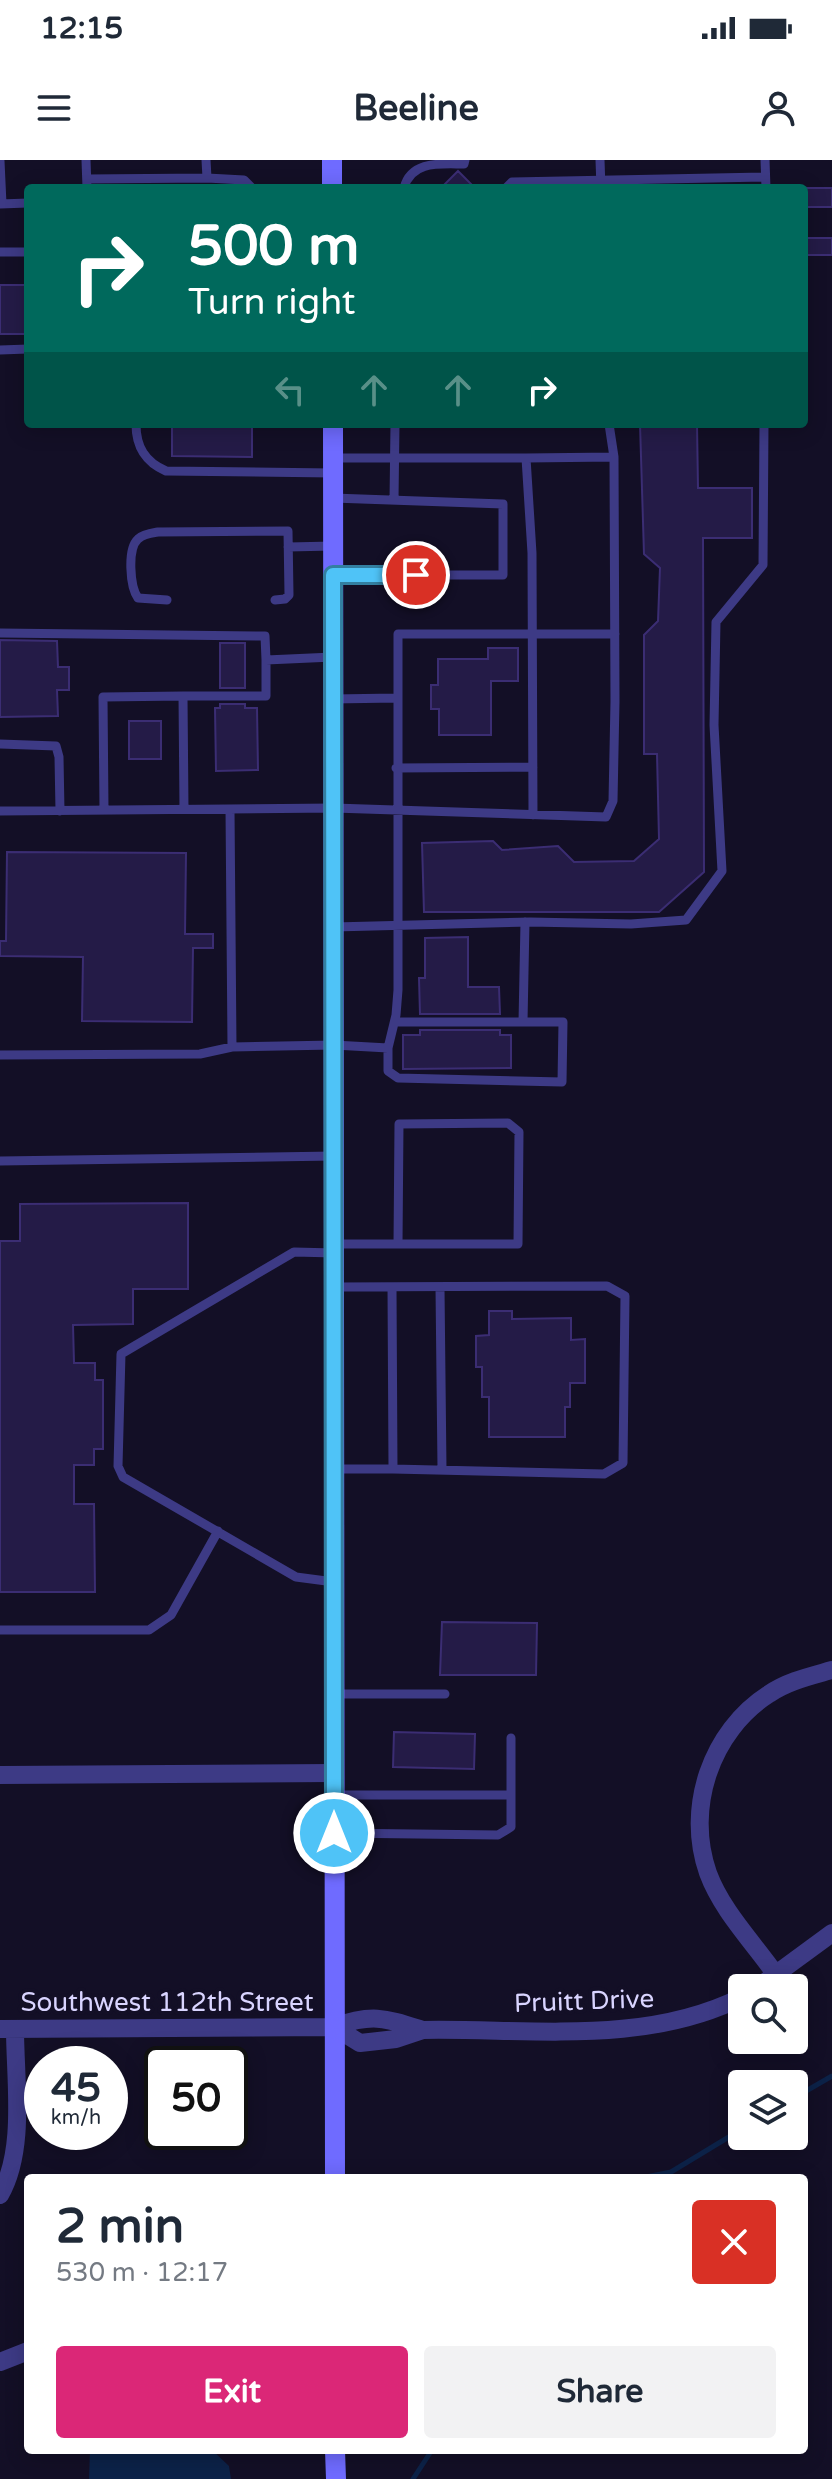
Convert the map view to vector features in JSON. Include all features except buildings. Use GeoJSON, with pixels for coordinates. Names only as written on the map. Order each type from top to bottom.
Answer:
{"type":"FeatureCollection","features":[{"type":"Feature","properties":{"kind":"main road"},"geometry":{"type":"LineString","coordinates":[[332,160],[332,184]]}},
{"type":"Feature","properties":{"kind":"main road"},"geometry":{"type":"LineString","coordinates":[[333,428],[335,2174]]}},
{"type":"Feature","properties":{"kind":"main road"},"geometry":{"type":"LineString","coordinates":[[335,2454],[336,2479]]}},
{"type":"Feature","properties":{"kind":"street"},"geometry":{"type":"LineString","coordinates":[[775,1974],[734,1919],[709,1875],[700,1839],[701,1799],[707,1775],[726,1736],[755,1704],[785,1685],[832,1670]]}},
{"type":"Feature","properties":{"kind":"street"},"geometry":{"type":"LineString","coordinates":[[0,1775],[334,1773]]}},
{"type":"Feature","properties":{"kind":"street"},"geometry":{"type":"LineString","coordinates":[[777,1974],[832,1933]]}},
{"type":"Feature","properties":{"kind":"street","name":"Pruitt Drive"},"geometry":{"type":"LineString","coordinates":[[334,2027],[360,2043],[396,2039],[423,2030],[636,2029],[687,2019],[728,2003]]}},
{"type":"Feature","properties":{"kind":"street","name":"Southwest 112th Street"},"geometry":{"type":"LineString","coordinates":[[7,2029],[334,2027]]}},
{"type":"Feature","properties":{"kind":"street"},"geometry":{"type":"LineString","coordinates":[[0,2195],[11,2172],[16,2141],[7,2029]]}},
{"type":"Feature","properties":{"kind":"street"},"geometry":{"type":"LineString","coordinates":[[0,2362],[24,2353]]}},
{"type":"Feature","properties":{"kind":"lane"},"geometry":{"type":"LineString","coordinates":[[86,160],[87,183],[207,178],[244,180],[248,184]]}},
{"type":"Feature","properties":{"kind":"lane"},"geometry":{"type":"LineString","coordinates":[[206,160],[207,178]]}},
{"type":"Feature","properties":{"kind":"lane"},"geometry":{"type":"LineString","coordinates":[[406,184],[413,171],[424,165],[464,164],[465,160]]}},
{"type":"Feature","properties":{"kind":"lane"},"geometry":{"type":"LineString","coordinates":[[600,160],[601,183]]}},
{"type":"Feature","properties":{"kind":"lane"},"geometry":{"type":"LineString","coordinates":[[765,160],[766,184]]}},
{"type":"Feature","properties":{"kind":"lane"},"geometry":{"type":"LineString","coordinates":[[0,161],[1,204],[24,203]]}},
{"type":"Feature","properties":{"kind":"lane"},"geometry":{"type":"LineString","coordinates":[[510,184],[765,177]]}},
{"type":"Feature","properties":{"kind":"lane"},"geometry":{"type":"LineString","coordinates":[[0,252],[24,252]]}},
{"type":"Feature","properties":{"kind":"lane"},"geometry":{"type":"LineString","coordinates":[[0,350],[24,349]]}},
{"type":"Feature","properties":{"kind":"lane"},"geometry":{"type":"LineString","coordinates":[[137,428],[142,453],[150,465],[166,471],[333,466],[395,458],[614,457]]}},
{"type":"Feature","properties":{"kind":"lane"},"geometry":{"type":"LineString","coordinates":[[394,500],[395,428]]}},
{"type":"Feature","properties":{"kind":"lane"},"geometry":{"type":"LineString","coordinates":[[0,811],[334,808],[606,817],[613,801],[615,634],[614,457],[610,428]]}},
{"type":"Feature","properties":{"kind":"lane"},"geometry":{"type":"LineString","coordinates":[[334,927],[525,922],[631,924],[686,920],[722,871],[714,725],[716,622],[763,565],[764,428]]}},
{"type":"Feature","properties":{"kind":"lane"},"geometry":{"type":"LineString","coordinates":[[526,458],[533,633],[533,815]]}},
{"type":"Feature","properties":{"kind":"lane"},"geometry":{"type":"LineString","coordinates":[[333,498],[503,504],[503,575],[333,575]]}},
{"type":"Feature","properties":{"kind":"lane"},"geometry":{"type":"LineString","coordinates":[[167,600],[138,598],[133,592],[132,549],[138,539],[158,532],[288,531],[289,595],[285,599],[275,600]]}},
{"type":"Feature","properties":{"kind":"lane"},"geometry":{"type":"LineString","coordinates":[[288,547],[333,546]]}},
{"type":"Feature","properties":{"kind":"lane"},"geometry":{"type":"LineString","coordinates":[[0,633],[265,636],[266,696],[103,697],[104,810]]}},
{"type":"Feature","properties":{"kind":"lane"},"geometry":{"type":"LineString","coordinates":[[395,1022],[563,1022],[562,1082],[398,1078],[388,1071],[388,1048],[395,1022],[398,925],[395,810],[398,634],[615,634]]}},
{"type":"Feature","properties":{"kind":"lane"},"geometry":{"type":"LineString","coordinates":[[266,660],[333,657]]}},
{"type":"Feature","properties":{"kind":"lane"},"geometry":{"type":"LineString","coordinates":[[183,696],[184,809]]}},
{"type":"Feature","properties":{"kind":"lane"},"geometry":{"type":"LineString","coordinates":[[333,699],[396,698]]}},
{"type":"Feature","properties":{"kind":"lane"},"geometry":{"type":"LineString","coordinates":[[0,744],[56,746],[60,811]]}},
{"type":"Feature","properties":{"kind":"lane"},"geometry":{"type":"LineString","coordinates":[[396,768],[533,767]]}},
{"type":"Feature","properties":{"kind":"lane"},"geometry":{"type":"LineString","coordinates":[[230,809],[232,1047]]}},
{"type":"Feature","properties":{"kind":"lane"},"geometry":{"type":"LineString","coordinates":[[523,1022],[525,922]]}},
{"type":"Feature","properties":{"kind":"lane"},"geometry":{"type":"LineString","coordinates":[[0,1055],[200,1054],[232,1047],[334,1045],[388,1048]]}},
{"type":"Feature","properties":{"kind":"lane"},"geometry":{"type":"LineString","coordinates":[[334,1582],[296,1577],[123,1477],[118,1466],[121,1354],[294,1252],[398,1244],[518,1244],[519,1132],[508,1123],[399,1124],[398,1244]]}},
{"type":"Feature","properties":{"kind":"lane"},"geometry":{"type":"LineString","coordinates":[[0,1161],[334,1156]]}},
{"type":"Feature","properties":{"kind":"lane"},"geometry":{"type":"LineString","coordinates":[[334,1469],[604,1474],[623,1463],[625,1296],[607,1286],[335,1287]]}},
{"type":"Feature","properties":{"kind":"lane"},"geometry":{"type":"LineString","coordinates":[[392,1287],[393,1469]]}},
{"type":"Feature","properties":{"kind":"lane"},"geometry":{"type":"LineString","coordinates":[[440,1288],[442,1469]]}},
{"type":"Feature","properties":{"kind":"lane"},"geometry":{"type":"LineString","coordinates":[[0,1630],[149,1630],[171,1615],[218,1531]]}},
{"type":"Feature","properties":{"kind":"lane"},"geometry":{"type":"LineString","coordinates":[[334,1694],[445,1694]]}},
{"type":"Feature","properties":{"kind":"lane"},"geometry":{"type":"LineString","coordinates":[[334,1833],[498,1835],[511,1827],[511,1738]]}},
{"type":"Feature","properties":{"kind":"lane"},"geometry":{"type":"LineString","coordinates":[[334,1795],[510,1795]]}},
{"type":"Feature","properties":{"kind":"water"},"geometry":{"type":"Polygon","coordinates":[[[90,2454],[216,2454],[229,2466],[231,2479],[89,2479],[90,2454]]]}},
{"type":"Feature","properties":{"kind":"waterway"},"geometry":{"type":"LineString","coordinates":[[808,2090],[832,2076]]}},
{"type":"Feature","properties":{"kind":"waterway"},"geometry":{"type":"LineString","coordinates":[[661,2174],[671,2172],[728,2137]]}},
{"type":"Feature","properties":{"kind":"waterway"},"geometry":{"type":"LineString","coordinates":[[413,2479],[429,2454]]}},
{"type":"Feature","properties":{"kind":"route"},"geometry":{"type":"LineString","coordinates":[[334,1833],[333,575],[416,575]]}}]}
